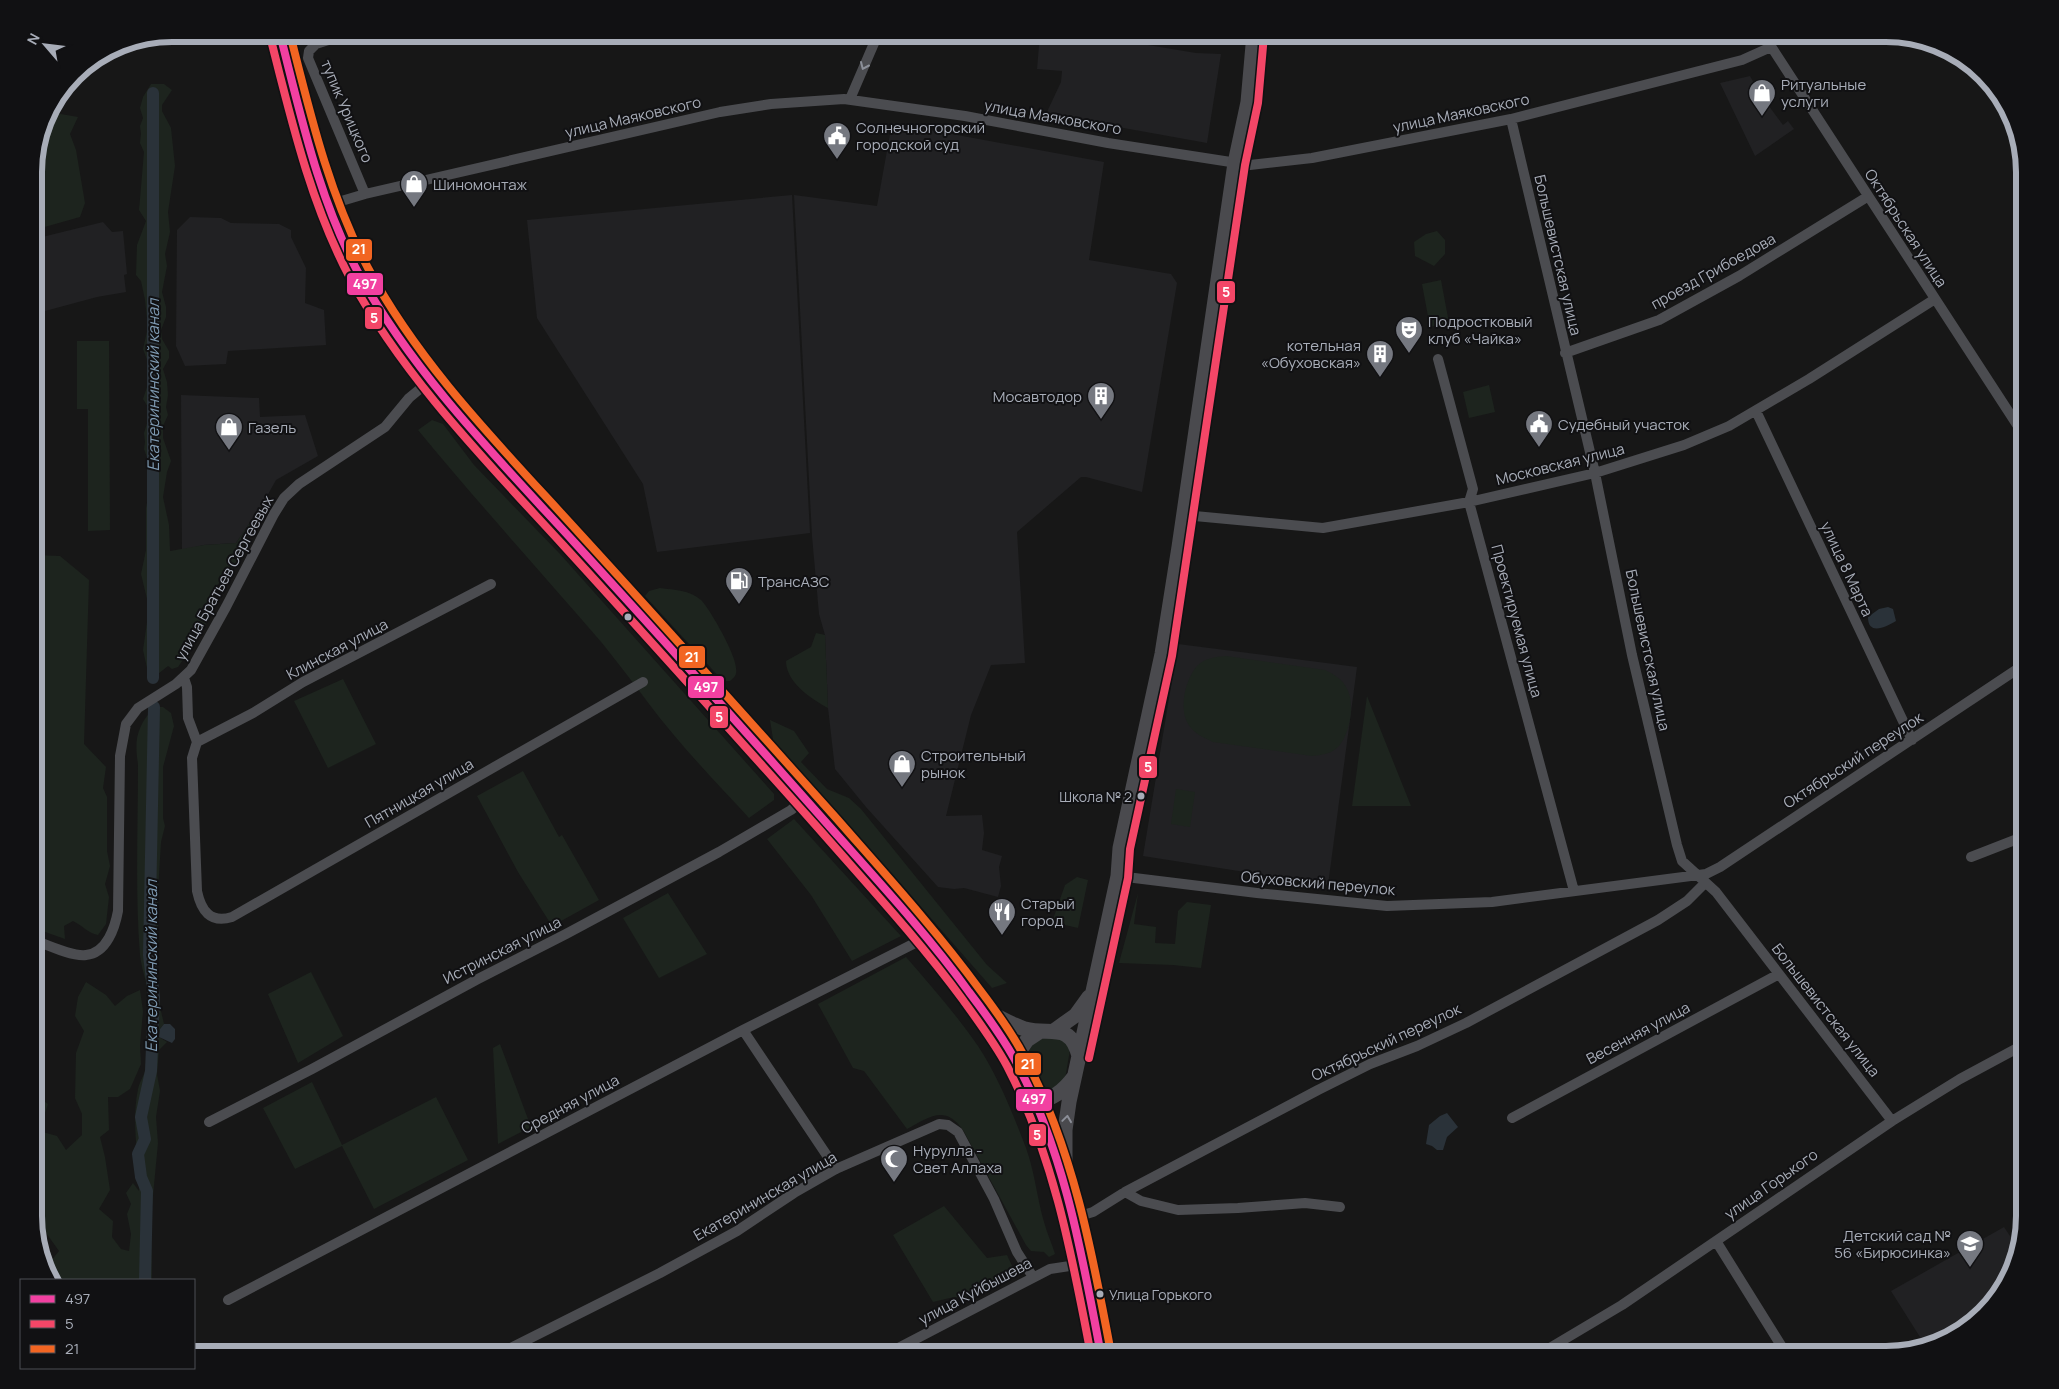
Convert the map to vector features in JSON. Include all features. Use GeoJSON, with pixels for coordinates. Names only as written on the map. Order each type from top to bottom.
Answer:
{"type":"FeatureCollection","features":[{"type":"Feature","properties":{"kind":"main road"},"geometry":{"type":"LineString","coordinates":[[282,43],[316,171],[348,251],[370,293],[432,379],[534,498],[927,937],[982,1008],[1014,1059],[1036,1103],[1064,1186],[1073,1218],[1099,1346]]}},
{"type":"Feature","properties":{"kind":"street"},"geometry":{"type":"LineString","coordinates":[[1064,1186],[1066,1130],[1075,1076],[1118,876],[1120,848],[1162,654],[1235,163],[1248,102],[1253,42]]}},
{"type":"Feature","properties":{"kind":"street","name":"Октябрьская улица"},"geometry":{"type":"LineString","coordinates":[[1768,42],[1867,197],[2016,423]]}},
{"type":"Feature","properties":{"kind":"street","name":"тупик Урицкого"},"geometry":{"type":"LineString","coordinates":[[319,43],[309,51],[308,58],[365,194]]}},
{"type":"Feature","properties":{"kind":"street"},"geometry":{"type":"LineString","coordinates":[[850,99],[874,43]]}},
{"type":"Feature","properties":{"kind":"street","name":"улица Маяковского"},"geometry":{"type":"LineString","coordinates":[[328,205],[365,194],[720,112],[808,100],[850,99],[956,115],[1108,143],[1235,163],[1250,164],[1312,158],[1511,120],[1742,60],[1771,47]]}},
{"type":"Feature","properties":{"kind":"street","name":"Большевистская улица"},"geometry":{"type":"LineString","coordinates":[[1511,120],[1565,354],[1595,473],[1632,655],[1682,861],[1694,874],[1716,892],[1892,1120]]}},
{"type":"Feature","properties":{"kind":"street","name":"проезд Грибоедова"},"geometry":{"type":"LineString","coordinates":[[1565,354],[1659,320],[1739,276],[1867,197]]}},
{"type":"Feature","properties":{"kind":"street","name":"Московская улица"},"geometry":{"type":"LineString","coordinates":[[1184,515],[1323,528],[1469,502],[1595,473],[1684,445],[1729,426],[1935,299]]}},
{"type":"Feature","properties":{"kind":"street","name":"Проектируемая улица"},"geometry":{"type":"LineString","coordinates":[[1438,359],[1473,489],[1469,502],[1574,891]]}},
{"type":"Feature","properties":{"kind":"street","name":"улица Братьев Сергеевых"},"geometry":{"type":"LineString","coordinates":[[43,943],[75,954],[87,955],[97,950],[108,940],[116,926],[120,891],[120,756],[126,724],[133,713],[146,702],[168,690],[184,678],[206,645],[260,540],[284,498],[299,484],[385,427],[409,398],[432,379]]}},
{"type":"Feature","properties":{"kind":"street","name":"улица 8 Марта"},"geometry":{"type":"LineString","coordinates":[[1756,411],[1912,740]]}},
{"type":"Feature","properties":{"kind":"street","name":"Клинская улица"},"geometry":{"type":"LineString","coordinates":[[197,742],[253,713],[303,682],[491,584]]}},
{"type":"Feature","properties":{"kind":"street","name":"Октябрьский переулок"},"geometry":{"type":"LineString","coordinates":[[1694,874],[1706,874],[1720,867],[2016,670]]}},
{"type":"Feature","properties":{"kind":"street"},"geometry":{"type":"LineString","coordinates":[[184,678],[187,687],[188,718],[197,742]]}},
{"type":"Feature","properties":{"kind":"street","name":"Пятницкая улица"},"geometry":{"type":"LineString","coordinates":[[197,742],[192,758],[196,891],[200,905],[207,915],[220,919],[232,917],[642,682]]}},
{"type":"Feature","properties":{"kind":"street","name":"Истринская улица"},"geometry":{"type":"LineString","coordinates":[[209,1122],[694,866],[792,810],[805,799]]}},
{"type":"Feature","properties":{"kind":"street"},"geometry":{"type":"LineString","coordinates":[[1971,857],[2016,840]]}},
{"type":"Feature","properties":{"kind":"street","name":"Обуховский переулок"},"geometry":{"type":"LineString","coordinates":[[1118,876],[1257,894],[1387,906],[1492,902],[1694,874]]}},
{"type":"Feature","properties":{"kind":"street","name":"Октябрьский переулок"},"geometry":{"type":"LineString","coordinates":[[1073,1218],[1093,1212],[1125,1192],[1370,1064],[1417,1046],[1466,1023],[1658,920],[1687,901],[1705,883]]}},
{"type":"Feature","properties":{"kind":"street","name":"Средняя улица"},"geometry":{"type":"LineString","coordinates":[[228,1300],[743,1030],[927,937]]}},
{"type":"Feature","properties":{"kind":"street","name":"Весенняя улица"},"geometry":{"type":"LineString","coordinates":[[1512,1118],[1779,974]]}},
{"type":"Feature","properties":{"kind":"street"},"geometry":{"type":"LineString","coordinates":[[1055,1030],[1076,1015],[1093,989]]}},
{"type":"Feature","properties":{"kind":"street"},"geometry":{"type":"LineString","coordinates":[[982,1008],[1018,1026],[1039,1032],[1055,1030],[1061,1032],[1072,1040],[1079,1056]]}},
{"type":"Feature","properties":{"kind":"street"},"geometry":{"type":"LineString","coordinates":[[743,1030],[836,1169]]}},
{"type":"Feature","properties":{"kind":"street"},"geometry":{"type":"LineString","coordinates":[[1014,1059],[1027,1040],[1039,1032]]}},
{"type":"Feature","properties":{"kind":"street","name":"улица Горького"},"geometry":{"type":"LineString","coordinates":[[1553,1346],[1622,1305],[1892,1120],[1960,1079],[2016,1049]]}},
{"type":"Feature","properties":{"kind":"street"},"geometry":{"type":"LineString","coordinates":[[1036,1103],[1052,1098],[1062,1092],[1075,1076]]}},
{"type":"Feature","properties":{"kind":"street","name":"Екатерининская улица"},"geometry":{"type":"LineString","coordinates":[[515,1346],[660,1273],[737,1231],[794,1193],[836,1169],[939,1124],[954,1128],[958,1132],[994,1199],[1017,1252],[1033,1277]]}},
{"type":"Feature","properties":{"kind":"street"},"geometry":{"type":"LineString","coordinates":[[1125,1192],[1141,1201],[1178,1210],[1305,1203],[1340,1206]]}},
{"type":"Feature","properties":{"kind":"street"},"geometry":{"type":"LineString","coordinates":[[1716,1241],[1781,1346]]}},
{"type":"Feature","properties":{"kind":"street","name":"улица Куйбышева"},"geometry":{"type":"LineString","coordinates":[[902,1346],[1050,1268],[1083,1264]]}},
{"type":"Feature","properties":{"kind":"shaded area"},"geometry":{"type":"Polygon","coordinates":[[[1039,42],[1141,42],[1196,53],[1221,54],[1207,143],[1046,114],[1061,82],[1062,71],[1037,69],[1039,42]]]}},
{"type":"Feature","properties":{"kind":"shaded area"},"geometry":{"type":"Polygon","coordinates":[[[1750,76],[1760,94],[1783,125],[1788,121],[1794,129],[1755,156],[1720,83],[1750,76]]]}},
{"type":"Feature","properties":{"kind":"shaded area"},"geometry":{"type":"Polygon","coordinates":[[[151,84],[164,84],[172,90],[162,105],[162,111],[171,128],[175,166],[168,212],[170,232],[165,254],[167,266],[162,292],[166,307],[166,317],[161,330],[162,339],[169,351],[169,358],[163,369],[167,382],[168,395],[166,407],[168,415],[163,426],[163,438],[171,461],[167,472],[163,497],[169,525],[170,551],[204,545],[236,543],[262,505],[232,571],[217,585],[209,602],[208,620],[198,638],[178,667],[172,669],[168,666],[153,678],[149,677],[143,650],[147,622],[147,599],[141,574],[146,550],[146,508],[149,492],[147,484],[149,463],[144,449],[144,433],[149,417],[148,407],[143,399],[150,378],[149,365],[143,349],[148,327],[141,281],[136,275],[137,245],[146,221],[139,210],[144,152],[140,143],[140,126],[143,118],[140,108],[143,97],[151,84]]]}},
{"type":"Feature","properties":{"kind":"shaded area"},"geometry":{"type":"Polygon","coordinates":[[[57,113],[78,117],[70,134],[76,150],[85,203],[80,217],[43,227],[43,164],[45,147],[49,131],[57,113]]]}},
{"type":"Feature","properties":{"kind":"shaded area"},"geometry":{"type":"Polygon","coordinates":[[[892,123],[1104,162],[1089,260],[1171,274],[1177,283],[1142,492],[1081,477],[1017,532],[1025,663],[991,665],[971,715],[946,816],[982,815],[984,833],[982,850],[1002,856],[999,867],[1001,886],[998,897],[964,888],[938,887],[866,807],[835,769],[828,708],[825,635],[819,614],[812,536],[794,195],[877,206],[892,123]]]}},
{"type":"Feature","properties":{"kind":"shaded area"},"geometry":{"type":"Polygon","coordinates":[[[792,195],[810,533],[657,552],[643,484],[537,318],[527,220],[792,195]]]}},
{"type":"Feature","properties":{"kind":"shaded area"},"geometry":{"type":"Polygon","coordinates":[[[190,217],[221,218],[231,223],[279,224],[291,230],[291,237],[306,268],[305,303],[324,310],[326,345],[228,351],[226,364],[185,366],[176,346],[177,230],[190,217]]]}},
{"type":"Feature","properties":{"kind":"shaded area"},"geometry":{"type":"Polygon","coordinates":[[[103,222],[112,232],[123,231],[127,274],[124,275],[126,292],[97,297],[43,312],[43,237],[103,222]]]}},
{"type":"Feature","properties":{"kind":"shaded area"},"geometry":{"type":"Polygon","coordinates":[[[1437,231],[1445,240],[1445,254],[1434,266],[1415,256],[1414,242],[1426,234],[1437,231]]]}},
{"type":"Feature","properties":{"kind":"shaded area"},"geometry":{"type":"Polygon","coordinates":[[[1441,280],[1449,323],[1430,327],[1422,284],[1441,280]]]}},
{"type":"Feature","properties":{"kind":"shaded area"},"geometry":{"type":"Polygon","coordinates":[[[77,341],[109,341],[110,530],[88,531],[88,409],[77,409],[77,341]]]}},
{"type":"Feature","properties":{"kind":"shaded area"},"geometry":{"type":"Polygon","coordinates":[[[1489,385],[1495,412],[1469,418],[1463,392],[1489,385]]]}},
{"type":"Feature","properties":{"kind":"shaded area"},"geometry":{"type":"Polygon","coordinates":[[[181,395],[259,398],[260,417],[305,415],[318,456],[276,480],[262,505],[236,543],[204,545],[182,550],[181,395]]]}},
{"type":"Feature","properties":{"kind":"shaded area"},"geometry":{"type":"Polygon","coordinates":[[[432,420],[443,424],[474,465],[560,554],[774,794],[774,800],[749,818],[696,761],[658,716],[602,643],[418,430],[432,420]]]}},
{"type":"Feature","properties":{"kind":"shaded area"},"geometry":{"type":"Polygon","coordinates":[[[43,555],[60,556],[89,580],[84,744],[106,767],[103,788],[107,797],[107,851],[110,866],[105,884],[109,897],[106,924],[98,935],[91,933],[73,921],[64,926],[65,939],[43,931],[43,555]]]}},
{"type":"Feature","properties":{"kind":"shaded area"},"geometry":{"type":"Polygon","coordinates":[[[660,588],[692,594],[705,605],[722,632],[735,662],[736,674],[730,681],[723,681],[645,596],[649,591],[660,588]]]}},
{"type":"Feature","properties":{"kind":"shaded area"},"geometry":{"type":"Polygon","coordinates":[[[1888,607],[1893,609],[1896,621],[1878,628],[1871,626],[1868,617],[1879,609],[1888,607]]]}},
{"type":"Feature","properties":{"kind":"shaded area"},"geometry":{"type":"Polygon","coordinates":[[[816,633],[825,635],[828,708],[814,700],[801,689],[790,676],[787,669],[786,661],[811,647],[816,633]]]}},
{"type":"Feature","properties":{"kind":"shaded area","name":"Школа № 2"},"geometry":{"type":"Polygon","coordinates":[[[1178,644],[1357,667],[1328,885],[1143,856],[1178,644]]]}},
{"type":"Feature","properties":{"kind":"shaded area"},"geometry":{"type":"Polygon","coordinates":[[[1226,656],[1325,670],[1339,679],[1349,694],[1351,710],[1346,734],[1338,747],[1329,753],[1312,756],[1213,742],[1196,733],[1191,728],[1184,714],[1184,696],[1189,679],[1197,666],[1203,661],[1214,657],[1226,656]]]}},
{"type":"Feature","properties":{"kind":"shaded area"},"geometry":{"type":"Polygon","coordinates":[[[343,679],[376,744],[328,768],[294,701],[343,679]]]}},
{"type":"Feature","properties":{"kind":"shaded area"},"geometry":{"type":"Polygon","coordinates":[[[1367,696],[1411,806],[1352,806],[1367,696]]]}},
{"type":"Feature","properties":{"kind":"shaded area"},"geometry":{"type":"Polygon","coordinates":[[[154,707],[163,707],[171,713],[174,726],[163,767],[163,818],[165,826],[161,842],[158,892],[159,946],[156,961],[160,1007],[164,1024],[160,1029],[159,1037],[167,1042],[159,1050],[157,1074],[160,1091],[156,1117],[158,1143],[151,1217],[152,1279],[59,1279],[51,1263],[59,1251],[44,1229],[43,1225],[43,1132],[57,1136],[66,1150],[82,1135],[82,1114],[75,1098],[76,1053],[84,1031],[75,1016],[78,997],[86,982],[106,995],[115,1006],[127,996],[140,990],[143,1011],[140,1046],[141,1064],[130,1089],[118,1097],[108,1097],[109,1130],[100,1137],[110,1190],[99,1209],[113,1221],[112,1237],[121,1249],[129,1251],[131,1234],[127,1214],[131,1204],[126,1193],[133,1183],[139,1191],[135,1114],[139,1086],[146,1067],[150,1045],[151,1020],[150,999],[141,962],[138,931],[138,764],[136,747],[140,727],[154,707]]]}},
{"type":"Feature","properties":{"kind":"shaded area"},"geometry":{"type":"Polygon","coordinates":[[[770,720],[794,731],[809,753],[801,762],[827,789],[849,798],[861,809],[987,965],[1007,983],[992,988],[888,869],[762,738],[773,739],[770,720]]]}},
{"type":"Feature","properties":{"kind":"shaded area"},"geometry":{"type":"Polygon","coordinates":[[[523,771],[559,837],[562,835],[599,900],[552,926],[518,872],[477,796],[523,771]]]}},
{"type":"Feature","properties":{"kind":"shaded area"},"geometry":{"type":"Polygon","coordinates":[[[1176,789],[1195,792],[1190,827],[1171,824],[1176,789]]]}},
{"type":"Feature","properties":{"kind":"shaded area"},"geometry":{"type":"Polygon","coordinates":[[[794,819],[901,936],[852,961],[811,895],[767,839],[794,819]]]}},
{"type":"Feature","properties":{"kind":"shaded area"},"geometry":{"type":"Polygon","coordinates":[[[1077,877],[1088,880],[1078,928],[1052,922],[1065,885],[1077,877]]]}},
{"type":"Feature","properties":{"kind":"shaded area"},"geometry":{"type":"Polygon","coordinates":[[[668,893],[707,954],[659,978],[623,918],[668,893]]]}},
{"type":"Feature","properties":{"kind":"shaded area"},"geometry":{"type":"Polygon","coordinates":[[[1138,893],[1134,924],[1156,927],[1155,943],[1175,944],[1178,911],[1187,902],[1211,905],[1201,968],[1119,963],[1138,893]]]}},
{"type":"Feature","properties":{"kind":"shaded area"},"geometry":{"type":"Polygon","coordinates":[[[906,957],[970,1034],[999,1082],[1029,1157],[1044,1222],[1055,1254],[1049,1257],[1044,1252],[1031,1251],[1026,1245],[963,1130],[956,1122],[950,1117],[936,1115],[922,1120],[907,1129],[864,1071],[853,1068],[818,1004],[906,957]]]}},
{"type":"Feature","properties":{"kind":"shaded area"},"geometry":{"type":"Polygon","coordinates":[[[311,972],[343,1036],[298,1063],[268,994],[311,972]]]}},
{"type":"Feature","properties":{"kind":"shaded area"},"geometry":{"type":"Polygon","coordinates":[[[164,1024],[170,1024],[175,1029],[175,1039],[172,1043],[159,1037],[160,1029],[164,1024]]]}},
{"type":"Feature","properties":{"kind":"shaded area"},"geometry":{"type":"Polygon","coordinates":[[[1051,1037],[1065,1040],[1070,1050],[1065,1079],[1052,1089],[1043,1086],[1027,1053],[1036,1040],[1051,1037]]]}},
{"type":"Feature","properties":{"kind":"shaded area"},"geometry":{"type":"Polygon","coordinates":[[[500,1044],[531,1127],[498,1144],[493,1048],[500,1044]]]}},
{"type":"Feature","properties":{"kind":"shaded area"},"geometry":{"type":"Polygon","coordinates":[[[312,1082],[342,1145],[436,1097],[468,1160],[374,1209],[342,1146],[295,1169],[263,1108],[312,1082]]]}},
{"type":"Feature","properties":{"kind":"shaded area"},"geometry":{"type":"Polygon","coordinates":[[[43,1100],[48,1104],[43,1119],[43,1100]]]}},
{"type":"Feature","properties":{"kind":"shaded area"},"geometry":{"type":"Polygon","coordinates":[[[1447,1113],[1458,1127],[1447,1137],[1443,1150],[1437,1150],[1426,1144],[1429,1125],[1447,1113]]]}},
{"type":"Feature","properties":{"kind":"shaded area"},"geometry":{"type":"Polygon","coordinates":[[[944,1206],[987,1258],[1007,1255],[1013,1268],[1011,1280],[969,1298],[954,1297],[933,1302],[893,1235],[944,1206]]]}},
{"type":"Feature","properties":{"kind":"shaded area","name":"Детский сад № 56 «Бирюсинка»"},"geometry":{"type":"Polygon","coordinates":[[[2004,1227],[2014,1241],[2007,1266],[1995,1289],[1965,1320],[1936,1337],[1923,1341],[1891,1291],[2004,1227]]]}},
{"type":"Feature","properties":{"kind":"waterway","name":"Екатерининский канал"},"geometry":{"type":"LineString","coordinates":[[153,93],[153,678]]}},
{"type":"Feature","properties":{"kind":"waterway","name":"Екатерининский канал"},"geometry":{"type":"LineString","coordinates":[[145,1279],[147,1191],[141,1177],[138,1154],[145,1139],[141,1117],[151,1071],[154,997],[149,955],[154,707]]}},
{"type":"Feature","properties":{"kind":"transit line","name":"5"},"geometry":{"type":"LineString","coordinates":[[1089,1058],[1128,878],[1130,849],[1172,656],[1245,165],[1258,103],[1263,42]]}},
{"type":"Feature","properties":{"kind":"transit line","name":"5"},"geometry":{"type":"LineString","coordinates":[[272,43],[303,160],[324,220],[350,278],[395,350],[421,385],[476,450],[893,913],[946,978],[997,1049],[1023,1100],[1049,1171],[1060,1207],[1089,1346]]}},
{"type":"Feature","properties":{"kind":"transit line","name":"497"},"geometry":{"type":"LineString","coordinates":[[282,43],[312,158],[333,218],[360,276],[406,348],[487,447],[671,649],[902,908],[953,970],[1004,1041],[1031,1093],[1058,1165],[1078,1241],[1099,1346]]}},
{"type":"Feature","properties":{"kind":"transit line","name":"21"},"geometry":{"type":"LineString","coordinates":[[292,43],[322,153],[342,212],[368,268],[389,305],[413,340],[466,408],[494,440],[837,819],[910,903],[963,968],[998,1014],[1014,1039],[1041,1091],[1056,1127],[1068,1164],[1088,1239],[1110,1346]]}},
{"type":"Feature","properties":{"kind":"place","name":"Ритуальные услуги"},"geometry":{"type":"Point","coordinates":[1762,117]}},
{"type":"Feature","properties":{"kind":"place","name":"Солнечногорский городской суд"},"geometry":{"type":"Point","coordinates":[837,160]}},
{"type":"Feature","properties":{"kind":"place","name":"Шиномонтаж"},"geometry":{"type":"Point","coordinates":[414,208]}},
{"type":"Feature","properties":{"kind":"place","name":"Подростковый клуб «Чайка»"},"geometry":{"type":"Point","coordinates":[1409,354]}},
{"type":"Feature","properties":{"kind":"place","name":"котельная «Обуховская»"},"geometry":{"type":"Point","coordinates":[1380,378]}},
{"type":"Feature","properties":{"kind":"place","name":"Мосавтодор"},"geometry":{"type":"Point","coordinates":[1101,420]}},
{"type":"Feature","properties":{"kind":"place","name":"Судебный участок"},"geometry":{"type":"Point","coordinates":[1539,448]}},
{"type":"Feature","properties":{"kind":"place","name":"Газель"},"geometry":{"type":"Point","coordinates":[229,451]}},
{"type":"Feature","properties":{"kind":"place","name":"ТрансАЗС"},"geometry":{"type":"Point","coordinates":[739,605]}},
{"type":"Feature","properties":{"kind":"place","name":"Строительный рынок"},"geometry":{"type":"Point","coordinates":[902,788]}},
{"type":"Feature","properties":{"kind":"place","name":"Школа № 2"},"geometry":{"type":"Point","coordinates":[1141,796]}},
{"type":"Feature","properties":{"kind":"place","name":"Старый город"},"geometry":{"type":"Point","coordinates":[1002,936]}},
{"type":"Feature","properties":{"kind":"place","name":"Нурулла - Свет Аллаха"},"geometry":{"type":"Point","coordinates":[894,1183]}},
{"type":"Feature","properties":{"kind":"place","name":"Детский сад № 56 «Бирюсинка»"},"geometry":{"type":"Point","coordinates":[1970,1268]}},
{"type":"Feature","properties":{"kind":"place","name":"Улица Горького"},"geometry":{"type":"Point","coordinates":[1100,1294]}}]}
